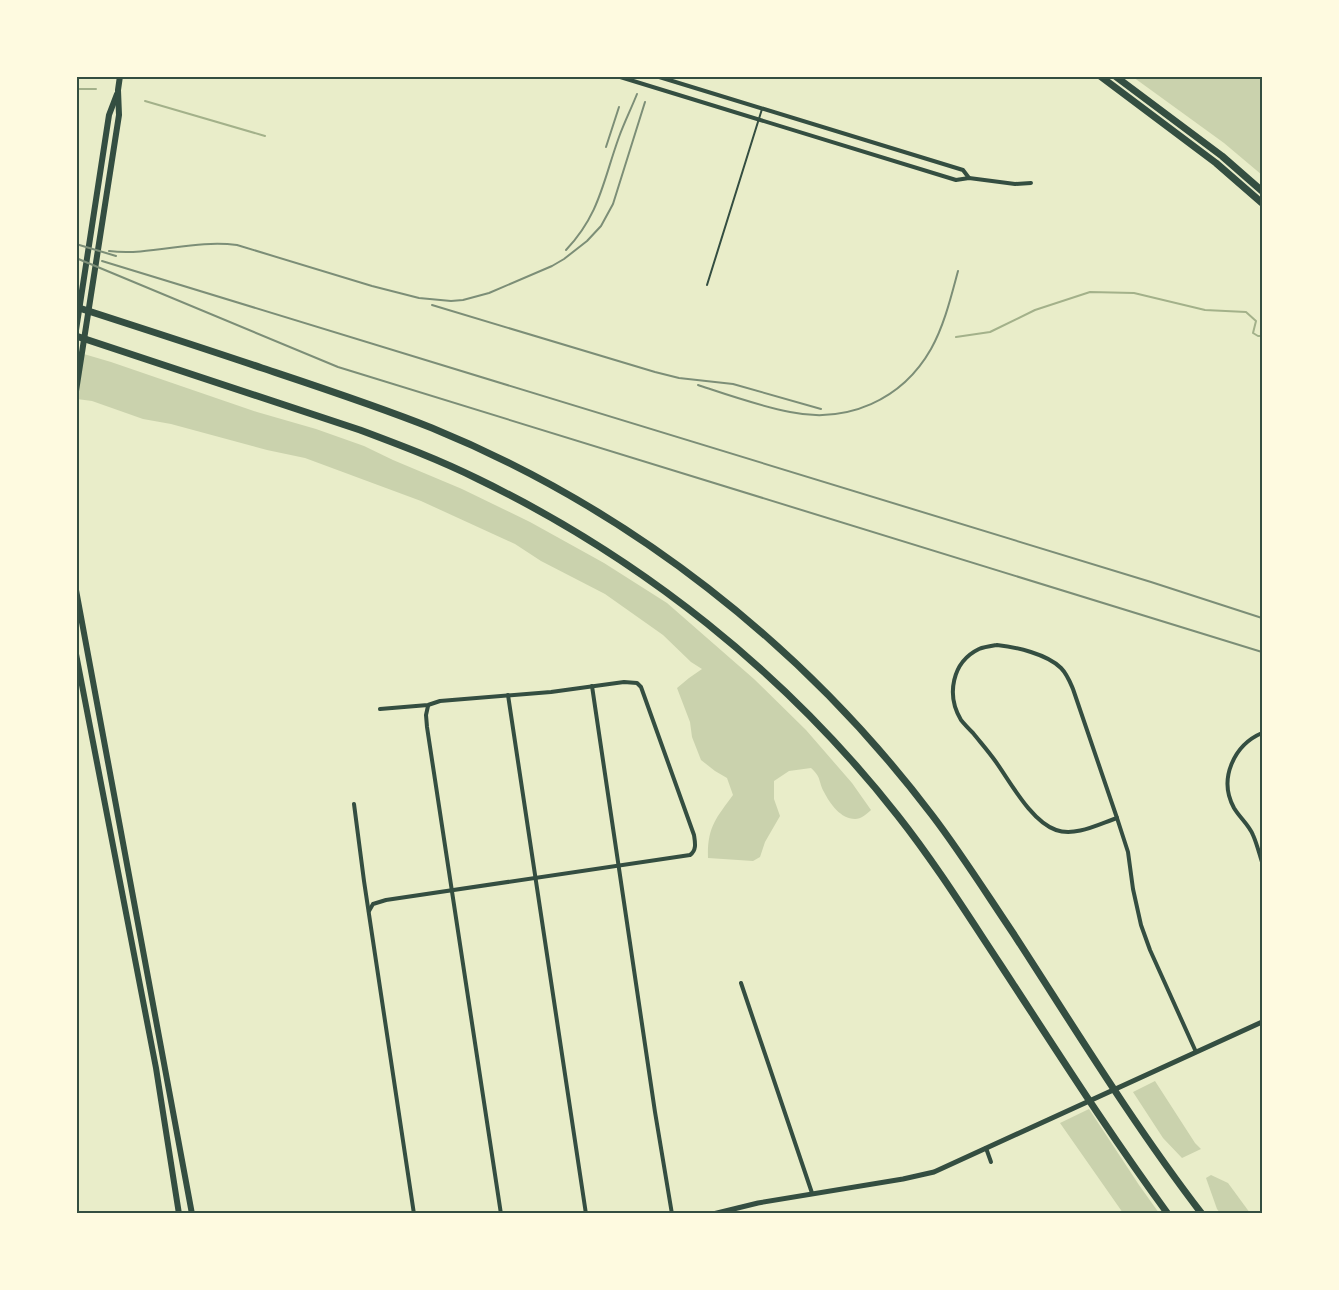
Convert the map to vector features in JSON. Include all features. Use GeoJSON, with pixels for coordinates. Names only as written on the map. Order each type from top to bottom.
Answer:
{"type":"FeatureCollection","features":[{"type":"Feature","properties":{"kind":"highway"},"geometry":{"type":"LineString","coordinates":[[1101,76],[1216,163],[1263,202]]}},
{"type":"Feature","properties":{"kind":"highway"},"geometry":{"type":"LineString","coordinates":[[1115,76],[1215,151],[1263,191]]}},
{"type":"Feature","properties":{"kind":"highway"},"geometry":{"type":"LineString","coordinates":[[76,307],[360,401],[464,442],[545,482],[606,518],[676,564],[726,602],[774,643],[834,701],[889,760],[931,813],[973,873],[1143,1134],[1202,1214]]}},
{"type":"Feature","properties":{"kind":"highway"},"geometry":{"type":"LineString","coordinates":[[76,336],[360,430],[401,445],[476,478],[600,546],[712,626],[812,718],[898,816],[951,889],[1108,1130],[1167,1214]]}},
{"type":"Feature","properties":{"kind":"main road"},"geometry":{"type":"LineString","coordinates":[[76,391],[119,115],[120,76]]}},
{"type":"Feature","properties":{"kind":"main road"},"geometry":{"type":"LineString","coordinates":[[76,330],[109,115],[118,90]]}},
{"type":"Feature","properties":{"kind":"main road"},"geometry":{"type":"LineString","coordinates":[[76,590],[192,1214]]}},
{"type":"Feature","properties":{"kind":"main road"},"geometry":{"type":"LineString","coordinates":[[76,654],[156,1068],[179,1214]]}},
{"type":"Feature","properties":{"kind":"main road"},"geometry":{"type":"LineString","coordinates":[[713,1214],[758,1203],[934,1172],[1263,1022]]}},
{"type":"Feature","properties":{"kind":"street"},"geometry":{"type":"LineString","coordinates":[[617,76],[956,180],[969,178],[1015,184],[1031,183]]}},
{"type":"Feature","properties":{"kind":"street"},"geometry":{"type":"LineString","coordinates":[[656,76],[963,170],[969,178]]}},
{"type":"Feature","properties":{"kind":"street"},"geometry":{"type":"LineString","coordinates":[[1117,818],[1085,829],[1067,832],[1045,825],[1034,815],[955,708],[953,696],[955,675],[969,656],[984,647],[1007,646],[1045,657],[1061,668],[1066,675],[1073,689],[1117,818],[1128,852],[1140,925],[1149,950],[1196,1052]]}},
{"type":"Feature","properties":{"kind":"street"},"geometry":{"type":"LineString","coordinates":[[369,911],[373,904],[386,900],[690,855],[694,851],[695,843],[639,684],[635,682],[380,709]]}},
{"type":"Feature","properties":{"kind":"street"},"geometry":{"type":"LineString","coordinates":[[592,686],[672,1214]]}},
{"type":"Feature","properties":{"kind":"street"},"geometry":{"type":"LineString","coordinates":[[508,695],[586,1214]]}},
{"type":"Feature","properties":{"kind":"street"},"geometry":{"type":"LineString","coordinates":[[428,705],[427,728],[501,1214]]}},
{"type":"Feature","properties":{"kind":"street"},"geometry":{"type":"LineString","coordinates":[[1263,733],[1247,742],[1239,751],[1230,767],[1228,782],[1233,805],[1250,829],[1263,862]]}},
{"type":"Feature","properties":{"kind":"street"},"geometry":{"type":"LineString","coordinates":[[354,804],[363,881],[414,1214]]}},
{"type":"Feature","properties":{"kind":"street"},"geometry":{"type":"LineString","coordinates":[[741,982],[812,1193]]}},
{"type":"Feature","properties":{"kind":"street"},"geometry":{"type":"LineString","coordinates":[[986,1148],[991,1162]]}},
{"type":"Feature","properties":{"kind":"lane"},"geometry":{"type":"LineString","coordinates":[[707,285],[762,109]]}},
{"type":"Feature","properties":{"kind":"green space"},"geometry":{"type":"Polygon","coordinates":[[[1133,77],[1262,77],[1262,175],[1224,143],[1133,77]]]}},
{"type":"Feature","properties":{"kind":"green space"},"geometry":{"type":"Polygon","coordinates":[[[77,352],[364,446],[530,522],[604,563],[667,603],[754,679],[806,730],[852,783],[871,810],[857,819],[845,816],[829,801],[818,777],[811,768],[789,771],[774,781],[774,799],[780,816],[765,842],[760,857],[753,861],[708,858],[711,831],[733,795],[727,778],[701,760],[677,688],[702,669],[691,662],[663,635],[605,594],[541,561],[515,544],[421,501],[305,458],[143,419],[92,401],[77,399],[77,352]]]}},
{"type":"Feature","properties":{"kind":"green space"},"geometry":{"type":"Polygon","coordinates":[[[1155,1081],[1201,1149],[1182,1158],[1163,1138],[1133,1092],[1155,1081]]]}},
{"type":"Feature","properties":{"kind":"green space"},"geometry":{"type":"Polygon","coordinates":[[[1089,1109],[1159,1213],[1123,1213],[1060,1123],[1089,1109]]]}},
{"type":"Feature","properties":{"kind":"green space"},"geometry":{"type":"Polygon","coordinates":[[[1211,1175],[1228,1183],[1250,1213],[1220,1213],[1206,1178],[1211,1175]]]}},
{"type":"Feature","properties":{"kind":"waterway"},"geometry":{"type":"LineString","coordinates":[[76,89],[96,89]]}},
{"type":"Feature","properties":{"kind":"waterway"},"geometry":{"type":"LineString","coordinates":[[145,101],[265,136]]}},
{"type":"Feature","properties":{"kind":"waterway"},"geometry":{"type":"LineString","coordinates":[[956,337],[990,332],[1035,310],[1090,292],[1134,293],[1205,310],[1246,312],[1256,321],[1253,333],[1262,336]]}},
{"type":"Feature","properties":{"kind":"railway"},"geometry":{"type":"LineString","coordinates":[[566,250],[577,237],[593,210],[637,94]]}},
{"type":"Feature","properties":{"kind":"railway"},"geometry":{"type":"LineString","coordinates":[[109,251],[141,251],[205,244],[237,245],[419,298],[451,301],[489,293],[564,259],[587,241],[601,226],[613,204],[645,102]]}},
{"type":"Feature","properties":{"kind":"railway"},"geometry":{"type":"LineString","coordinates":[[606,147],[619,107]]}},
{"type":"Feature","properties":{"kind":"railway"},"geometry":{"type":"LineString","coordinates":[[76,244],[116,256]]}},
{"type":"Feature","properties":{"kind":"railway"},"geometry":{"type":"LineString","coordinates":[[76,258],[338,367],[1262,652]]}},
{"type":"Feature","properties":{"kind":"railway"},"geometry":{"type":"LineString","coordinates":[[102,261],[1262,618]]}},
{"type":"Feature","properties":{"kind":"railway"},"geometry":{"type":"LineString","coordinates":[[698,385],[767,407],[811,415],[852,411],[871,404],[889,395],[905,382],[931,349],[950,301],[958,271]]}},
{"type":"Feature","properties":{"kind":"railway"},"geometry":{"type":"LineString","coordinates":[[432,305],[655,372],[679,378],[733,384],[821,409]]}}]}
